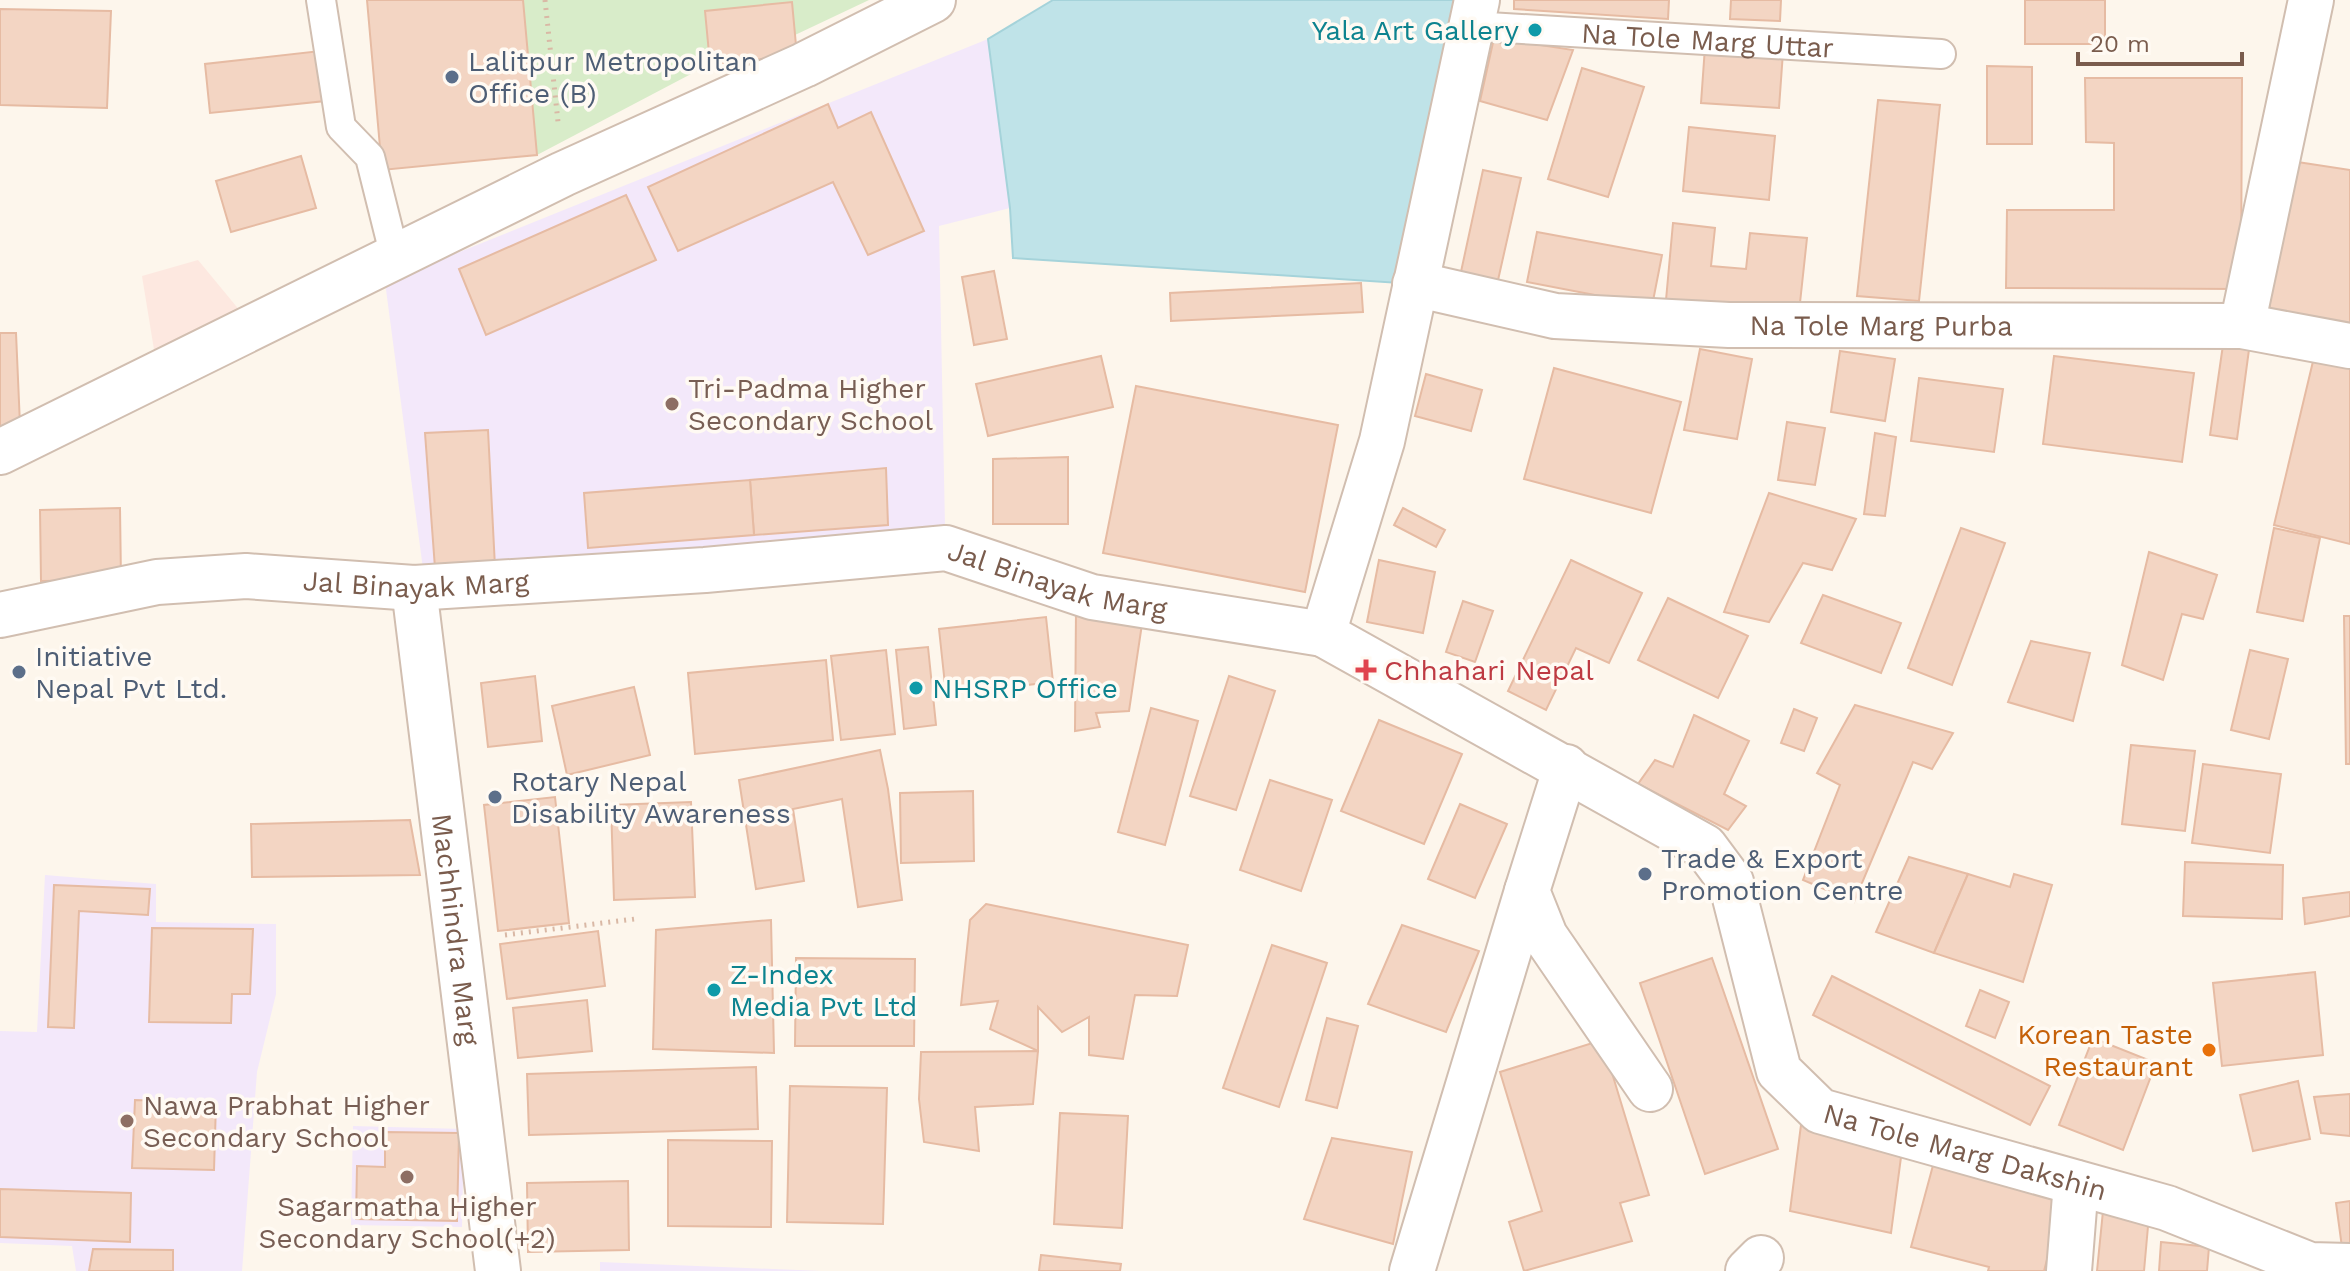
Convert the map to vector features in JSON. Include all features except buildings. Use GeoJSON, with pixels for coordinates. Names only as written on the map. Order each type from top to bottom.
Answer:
{"type":"FeatureCollection","features":[{"type":"Feature","properties":{"kind":"street"},"geometry":{"type":"LineString","coordinates":[[0,452],[563,174],[804,65],[933,0]]}},
{"type":"Feature","properties":{"kind":"street"},"geometry":{"type":"LineString","coordinates":[[2242,326],[2311,0]]}},
{"type":"Feature","properties":{"kind":"street"},"geometry":{"type":"LineString","coordinates":[[1323,634],[1382,441],[1475,13]]}},
{"type":"Feature","properties":{"kind":"street","name":"Na Tole Marg Purba"},"geometry":{"type":"LineString","coordinates":[[1415,284],[1555,316],[1729,325],[2242,326],[2350,346]]}},
{"type":"Feature","properties":{"kind":"street","name":"Jal Binayak Marg"},"geometry":{"type":"LineString","coordinates":[[0,615],[157,582],[246,576],[414,588],[705,570],[946,548],[1092,597],[1323,634]]}},
{"type":"Feature","properties":{"kind":"street","name":"Machhindra Marg"},"geometry":{"type":"LineString","coordinates":[[414,588],[498,1271]]}},
{"type":"Feature","properties":{"kind":"street","name":"Na Tole Marg Dakshin"},"geometry":{"type":"LineString","coordinates":[[1323,634],[1705,847],[1731,882],[1779,1071],[1820,1111],[2167,1208],[2310,1265],[2350,1266]]}},
{"type":"Feature","properties":{"kind":"street"},"geometry":{"type":"LineString","coordinates":[[1412,1271],[1566,767]]}},
{"type":"Feature","properties":{"kind":"street"},"geometry":{"type":"LineString","coordinates":[[1527,891],[1545,936],[1650,1089]]}},
{"type":"Feature","properties":{"kind":"street"},"geometry":{"type":"LineString","coordinates":[[2069,1271],[2076,1183]]}},
{"type":"Feature","properties":{"kind":"lane"},"geometry":{"type":"LineString","coordinates":[[321,0],[341,127],[370,157],[395,257]]}},
{"type":"Feature","properties":{"kind":"lane","name":"Na Tole Marg Uttar"},"geometry":{"type":"LineString","coordinates":[[1475,13],[1941,54]]}},
{"type":"Feature","properties":{"kind":"path"},"geometry":{"type":"LineString","coordinates":[[545,0],[563,174]]}},
{"type":"Feature","properties":{"kind":"path"},"geometry":{"type":"LineString","coordinates":[[503,935],[635,919]]}},
{"type":"Feature","properties":{"kind":"shaded area","name":"Tri-Padma Higher Secondary School"},"geometry":{"type":"Polygon","coordinates":[[[988,39],[1010,208],[939,226],[945,526],[425,584],[385,282],[988,39]]]}},
{"type":"Feature","properties":{"kind":"shaded area"},"geometry":{"type":"Polygon","coordinates":[[[198,260],[250,323],[158,374],[142,276],[198,260]]]}},
{"type":"Feature","properties":{"kind":"shaded area","name":"Nawa Prabhat Higher Secondary School"},"geometry":{"type":"Polygon","coordinates":[[[45,875],[156,884],[156,922],[276,924],[276,994],[257,1072],[242,1271],[76,1271],[72,1246],[0,1243],[0,1031],[37,1032],[45,875]]]}},
{"type":"Feature","properties":{"kind":"shaded area","name":"Sagarmatha Higher Secondary School(+2)"},"geometry":{"type":"Polygon","coordinates":[[[353,1126],[464,1129],[462,1227],[351,1225],[353,1126]]]}},
{"type":"Feature","properties":{"kind":"shaded area"},"geometry":{"type":"Polygon","coordinates":[[[600,1262],[822,1271],[600,1271],[600,1262]]]}},
{"type":"Feature","properties":{"kind":"green space"},"geometry":{"type":"Polygon","coordinates":[[[523,0],[869,0],[795,35],[792,2],[705,11],[710,64],[537,155],[523,0]]]}},
{"type":"Feature","properties":{"kind":"water"},"geometry":{"type":"Polygon","coordinates":[[[1053,0],[1477,0],[1415,284],[1013,258],[1010,208],[988,39],[1053,0]]]}},
{"type":"Feature","properties":{"kind":"place","name":"Yala Art Gallery"},"geometry":{"type":"Point","coordinates":[1535,30]}},
{"type":"Feature","properties":{"kind":"place","name":"Lalitpur Metropolitan Office (B)"},"geometry":{"type":"Point","coordinates":[452,77]}},
{"type":"Feature","properties":{"kind":"place","name":"Tri-Padma Higher Secondary School"},"geometry":{"type":"Point","coordinates":[672,404]}},
{"type":"Feature","properties":{"kind":"place","name":"Chhahari Nepal"},"geometry":{"type":"Point","coordinates":[1366,670]}},
{"type":"Feature","properties":{"kind":"place","name":"Initiative Nepal Pvt Ltd."},"geometry":{"type":"Point","coordinates":[19,672]}},
{"type":"Feature","properties":{"kind":"place","name":"NHSRP Office"},"geometry":{"type":"Point","coordinates":[916,688]}},
{"type":"Feature","properties":{"kind":"place","name":"Rotary Nepal Disability Awareness"},"geometry":{"type":"Point","coordinates":[495,797]}},
{"type":"Feature","properties":{"kind":"place","name":"Trade & Export Promotion Centre"},"geometry":{"type":"Point","coordinates":[1645,874]}},
{"type":"Feature","properties":{"kind":"place","name":"Z-Index Media Pvt Ltd"},"geometry":{"type":"Point","coordinates":[714,990]}},
{"type":"Feature","properties":{"kind":"place","name":"Korean Taste Restaurant"},"geometry":{"type":"Point","coordinates":[2209,1050]}},
{"type":"Feature","properties":{"kind":"place","name":"Nawa Prabhat Higher Secondary School"},"geometry":{"type":"Point","coordinates":[127,1121]}},
{"type":"Feature","properties":{"kind":"place","name":"Sagarmatha Higher Secondary School(+2)"},"geometry":{"type":"Point","coordinates":[407,1177]}}]}
